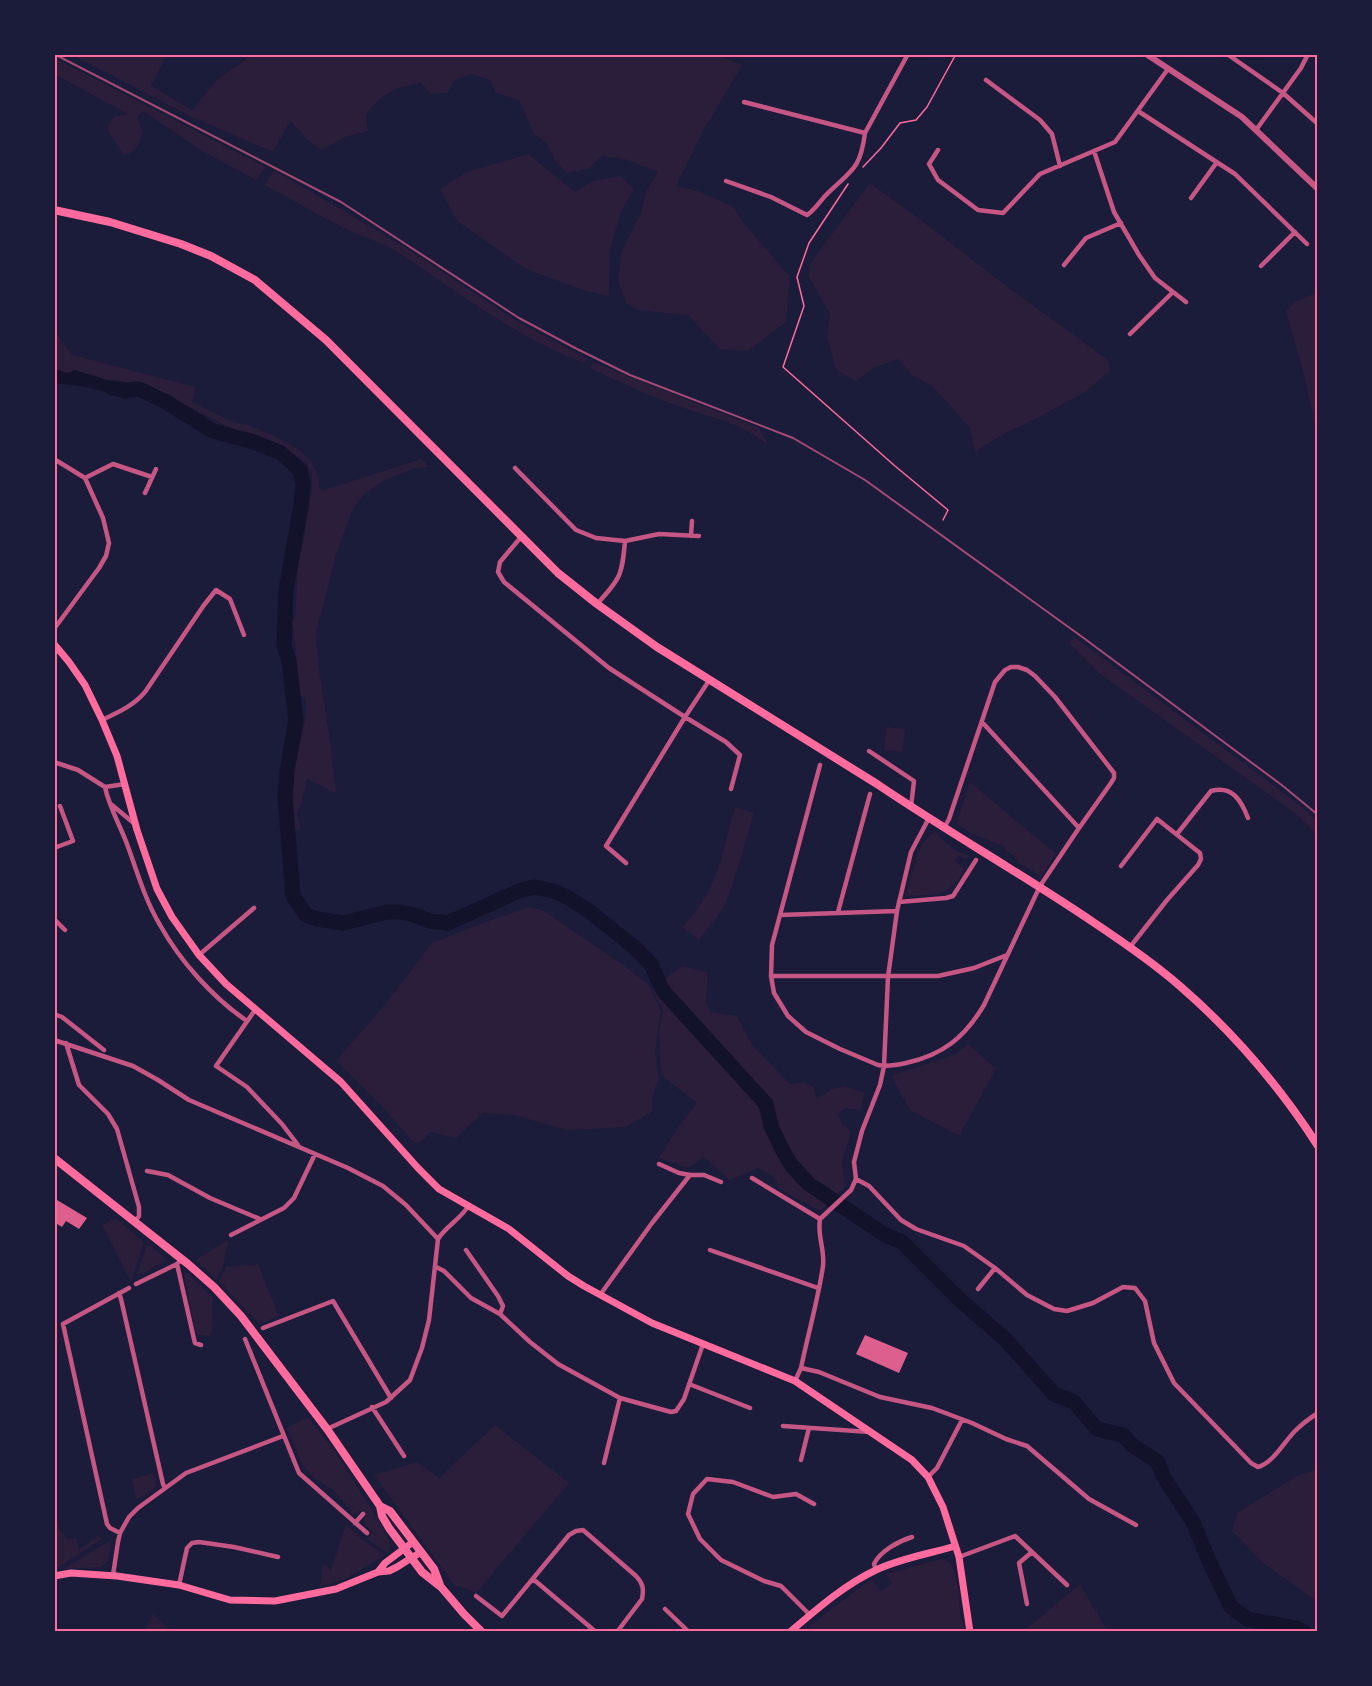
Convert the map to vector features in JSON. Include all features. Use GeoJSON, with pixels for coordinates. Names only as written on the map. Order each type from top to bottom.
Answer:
{"type":"FeatureCollection","features":[{"type":"Feature","properties":{"kind":"main road"},"geometry":{"type":"LineString","coordinates":[[54,210],[153,234],[211,256],[255,280],[326,340],[521,537],[558,573],[597,604],[657,647],[771,720],[1040,886],[1130,947],[1180,987],[1220,1024],[1257,1065],[1282,1095],[1318,1146]]}},
{"type":"Feature","properties":{"kind":"main road"},"geometry":{"type":"LineString","coordinates":[[54,644],[85,685],[102,720],[117,756],[147,862],[157,889],[172,917],[199,955],[255,1010],[341,1082],[439,1189],[509,1229],[568,1276],[600,1295],[652,1323],[795,1381],[912,1460],[928,1477],[943,1507],[959,1557],[970,1632]]}},
{"type":"Feature","properties":{"kind":"main road"},"geometry":{"type":"LineString","coordinates":[[54,1158],[214,1287],[241,1316],[327,1429],[380,1506],[382,1516],[412,1559],[482,1632]]}},
{"type":"Feature","properties":{"kind":"main road"},"geometry":{"type":"LineString","coordinates":[[380,1506],[390,1511],[434,1569],[441,1587]]}},
{"type":"Feature","properties":{"kind":"main road"},"geometry":{"type":"LineString","coordinates":[[378,1572],[385,1563],[413,1542]]}},
{"type":"Feature","properties":{"kind":"main road"},"geometry":{"type":"LineString","coordinates":[[790,1632],[840,1591],[876,1570],[892,1563],[955,1546]]}},
{"type":"Feature","properties":{"kind":"main road"},"geometry":{"type":"LineString","coordinates":[[54,1576],[113,1575],[179,1585],[230,1600],[275,1601],[336,1589],[378,1572],[389,1570],[421,1552]]}},
{"type":"Feature","properties":{"kind":"street"},"geometry":{"type":"LineString","coordinates":[[726,181],[771,197],[807,215],[846,178],[861,157],[865,133],[906,54]]}},
{"type":"Feature","properties":{"kind":"street"},"geometry":{"type":"LineString","coordinates":[[1146,54],[1242,117],[1318,189]]}},
{"type":"Feature","properties":{"kind":"street"},"geometry":{"type":"LineString","coordinates":[[1227,54],[1283,93],[1318,124]]}},
{"type":"Feature","properties":{"kind":"street"},"geometry":{"type":"LineString","coordinates":[[1256,130],[1301,68],[1308,54]]}},
{"type":"Feature","properties":{"kind":"street"},"geometry":{"type":"LineString","coordinates":[[938,150],[929,164],[938,180],[978,210],[1003,213],[1040,174],[1115,142],[1168,69]]}},
{"type":"Feature","properties":{"kind":"street"},"geometry":{"type":"LineString","coordinates":[[986,80],[1040,120],[1052,135],[1060,166]]}},
{"type":"Feature","properties":{"kind":"street"},"geometry":{"type":"LineString","coordinates":[[744,102],[865,133]]}},
{"type":"Feature","properties":{"kind":"street"},"geometry":{"type":"LineString","coordinates":[[1138,111],[1235,174],[1307,244]]}},
{"type":"Feature","properties":{"kind":"street"},"geometry":{"type":"LineString","coordinates":[[1094,151],[1114,212],[1139,255],[1155,278],[1186,302]]}},
{"type":"Feature","properties":{"kind":"street"},"geometry":{"type":"LineString","coordinates":[[1191,198],[1217,162]]}},
{"type":"Feature","properties":{"kind":"street"},"geometry":{"type":"LineString","coordinates":[[1064,266],[1086,238],[1121,223]]}},
{"type":"Feature","properties":{"kind":"street"},"geometry":{"type":"LineString","coordinates":[[1261,266],[1295,232]]}},
{"type":"Feature","properties":{"kind":"street"},"geometry":{"type":"LineString","coordinates":[[1130,334],[1173,292]]}},
{"type":"Feature","properties":{"kind":"street"},"geometry":{"type":"LineString","coordinates":[[54,459],[85,478],[103,518],[109,543],[106,556],[99,568],[54,629]]}},
{"type":"Feature","properties":{"kind":"street"},"geometry":{"type":"LineString","coordinates":[[85,478],[112,464],[152,477]]}},
{"type":"Feature","properties":{"kind":"street"},"geometry":{"type":"LineString","coordinates":[[515,468],[576,530],[596,538],[625,541],[659,534],[699,536]]}},
{"type":"Feature","properties":{"kind":"street"},"geometry":{"type":"LineString","coordinates":[[145,493],[156,469]]}},
{"type":"Feature","properties":{"kind":"street"},"geometry":{"type":"LineString","coordinates":[[691,536],[692,521]]}},
{"type":"Feature","properties":{"kind":"street"},"geometry":{"type":"LineString","coordinates":[[521,537],[500,562],[498,572],[504,582],[609,668],[726,742],[740,754],[731,789]]}},
{"type":"Feature","properties":{"kind":"street"},"geometry":{"type":"LineString","coordinates":[[597,604],[615,584],[623,568],[625,541]]}},
{"type":"Feature","properties":{"kind":"street"},"geometry":{"type":"LineString","coordinates":[[102,720],[122,711],[137,701],[145,692],[216,590],[230,599],[244,635]]}},
{"type":"Feature","properties":{"kind":"street"},"geometry":{"type":"LineString","coordinates":[[820,765],[772,945],[771,976],[774,993],[788,1016],[806,1032],[840,1049],[884,1066],[912,1062],[937,1053],[963,1034],[975,1020],[1040,886],[1114,778],[1114,773],[1055,697],[1035,676],[1027,670],[1011,667],[1005,670],[995,682],[944,828]]}},
{"type":"Feature","properties":{"kind":"street"},"geometry":{"type":"LineString","coordinates":[[626,863],[606,846],[710,680]]}},
{"type":"Feature","properties":{"kind":"street"},"geometry":{"type":"LineString","coordinates":[[982,722],[1079,828]]}},
{"type":"Feature","properties":{"kind":"street"},"geometry":{"type":"LineString","coordinates":[[869,751],[914,781],[911,807]]}},
{"type":"Feature","properties":{"kind":"street"},"geometry":{"type":"LineString","coordinates":[[54,762],[78,770],[105,787],[125,784]]}},
{"type":"Feature","properties":{"kind":"street"},"geometry":{"type":"LineString","coordinates":[[105,787],[139,879],[160,925],[197,977],[228,1008],[247,1021]]}},
{"type":"Feature","properties":{"kind":"street"},"geometry":{"type":"LineString","coordinates":[[1177,834],[1211,791],[1215,790],[1222,789],[1237,797],[1243,804],[1248,818]]}},
{"type":"Feature","properties":{"kind":"street"},"geometry":{"type":"LineString","coordinates":[[838,912],[870,794]]}},
{"type":"Feature","properties":{"kind":"street"},"geometry":{"type":"LineString","coordinates":[[110,804],[136,825]]}},
{"type":"Feature","properties":{"kind":"street"},"geometry":{"type":"LineString","coordinates":[[54,848],[73,841],[60,806]]}},
{"type":"Feature","properties":{"kind":"street"},"geometry":{"type":"LineString","coordinates":[[795,1381],[801,1368],[823,1263],[818,1229],[820,1219],[852,1190],[856,1179],[854,1162],[862,1131],[880,1085],[884,1066],[888,977],[897,911],[911,852],[929,818]]}},
{"type":"Feature","properties":{"kind":"street"},"geometry":{"type":"LineString","coordinates":[[1121,867],[1157,819],[1200,853],[1201,859],[1130,947]]}},
{"type":"Feature","properties":{"kind":"street"},"geometry":{"type":"LineString","coordinates":[[899,902],[953,896],[976,860]]}},
{"type":"Feature","properties":{"kind":"street"},"geometry":{"type":"LineString","coordinates":[[199,955],[254,908]]}},
{"type":"Feature","properties":{"kind":"street"},"geometry":{"type":"LineString","coordinates":[[780,915],[897,911]]}},
{"type":"Feature","properties":{"kind":"street"},"geometry":{"type":"LineString","coordinates":[[54,919],[65,930]]}},
{"type":"Feature","properties":{"kind":"street"},"geometry":{"type":"LineString","coordinates":[[771,976],[922,977],[952,974],[1007,955]]}},
{"type":"Feature","properties":{"kind":"street"},"geometry":{"type":"LineString","coordinates":[[255,1010],[216,1066],[247,1086],[282,1124],[298,1146]]}},
{"type":"Feature","properties":{"kind":"street"},"geometry":{"type":"LineString","coordinates":[[54,1014],[62,1017],[104,1050]]}},
{"type":"Feature","properties":{"kind":"street"},"geometry":{"type":"LineString","coordinates":[[54,1040],[133,1066],[189,1100],[348,1168],[383,1186],[406,1205],[438,1239]]}},
{"type":"Feature","properties":{"kind":"street"},"geometry":{"type":"LineString","coordinates":[[66,1043],[79,1085],[108,1114],[117,1129],[139,1207],[139,1216],[134,1222]]}},
{"type":"Feature","properties":{"kind":"street"},"geometry":{"type":"LineString","coordinates":[[231,1235],[284,1208],[297,1196],[315,1154]]}},
{"type":"Feature","properties":{"kind":"street"},"geometry":{"type":"LineString","coordinates":[[659,1164],[678,1173],[704,1175],[722,1182]]}},
{"type":"Feature","properties":{"kind":"street"},"geometry":{"type":"LineString","coordinates":[[147,1171],[168,1175],[210,1198],[260,1220]]}},
{"type":"Feature","properties":{"kind":"street"},"geometry":{"type":"LineString","coordinates":[[600,1295],[690,1175]]}},
{"type":"Feature","properties":{"kind":"street"},"geometry":{"type":"LineString","coordinates":[[752,1178],[820,1219]]}},
{"type":"Feature","properties":{"kind":"street"},"geometry":{"type":"LineString","coordinates":[[856,1179],[869,1186],[901,1220],[916,1229],[964,1246],[1027,1295],[1054,1309],[1067,1311],[1093,1303],[1124,1287],[1135,1288],[1145,1301],[1154,1343],[1174,1383],[1251,1463],[1258,1467],[1270,1460],[1296,1430],[1318,1413]]}},
{"type":"Feature","properties":{"kind":"street"},"geometry":{"type":"LineString","coordinates":[[327,1429],[386,1402],[410,1380],[429,1320],[438,1239],[469,1205]]}},
{"type":"Feature","properties":{"kind":"street"},"geometry":{"type":"LineString","coordinates":[[466,1250],[498,1296],[503,1306],[500,1314]]}},
{"type":"Feature","properties":{"kind":"street"},"geometry":{"type":"LineString","coordinates":[[710,1250],[818,1288]]}},
{"type":"Feature","properties":{"kind":"street"},"geometry":{"type":"LineString","coordinates":[[136,1284],[179,1261],[195,1343],[201,1345]]}},
{"type":"Feature","properties":{"kind":"street"},"geometry":{"type":"LineString","coordinates":[[436,1267],[444,1271],[471,1298],[500,1314],[558,1364],[620,1398],[671,1412],[679,1408],[684,1400],[703,1344]]}},
{"type":"Feature","properties":{"kind":"street"},"geometry":{"type":"LineString","coordinates":[[978,1289],[995,1268]]}},
{"type":"Feature","properties":{"kind":"street"},"geometry":{"type":"LineString","coordinates":[[120,1533],[107,1524],[63,1324],[129,1288]]}},
{"type":"Feature","properties":{"kind":"street"},"geometry":{"type":"LineString","coordinates":[[118,1293],[165,1488]]}},
{"type":"Feature","properties":{"kind":"street"},"geometry":{"type":"LineString","coordinates":[[263,1328],[333,1301],[391,1398]]}},
{"type":"Feature","properties":{"kind":"street"},"geometry":{"type":"LineString","coordinates":[[245,1339],[299,1473],[367,1533]]}},
{"type":"Feature","properties":{"kind":"street"},"geometry":{"type":"LineString","coordinates":[[801,1368],[819,1372],[880,1397],[932,1408],[1027,1446],[1089,1499],[1136,1525]]}},
{"type":"Feature","properties":{"kind":"street"},"geometry":{"type":"LineString","coordinates":[[689,1384],[750,1408]]}},
{"type":"Feature","properties":{"kind":"street"},"geometry":{"type":"LineString","coordinates":[[604,1463],[620,1398]]}},
{"type":"Feature","properties":{"kind":"street"},"geometry":{"type":"LineString","coordinates":[[372,1407],[404,1456]]}},
{"type":"Feature","properties":{"kind":"street"},"geometry":{"type":"LineString","coordinates":[[928,1477],[937,1468],[962,1420]]}},
{"type":"Feature","properties":{"kind":"street"},"geometry":{"type":"LineString","coordinates":[[783,1426],[872,1432]]}},
{"type":"Feature","properties":{"kind":"street"},"geometry":{"type":"LineString","coordinates":[[801,1460],[809,1428]]}},
{"type":"Feature","properties":{"kind":"street"},"geometry":{"type":"LineString","coordinates":[[113,1575],[120,1533],[129,1517],[138,1508],[186,1473],[283,1436]]}},
{"type":"Feature","properties":{"kind":"street"},"geometry":{"type":"LineString","coordinates":[[810,1615],[781,1586],[764,1581],[721,1560],[700,1539],[688,1514],[693,1494],[707,1479],[733,1482],[773,1497],[796,1494],[814,1504]]}},
{"type":"Feature","properties":{"kind":"street"},"geometry":{"type":"LineString","coordinates":[[355,1523],[363,1514]]}},
{"type":"Feature","properties":{"kind":"street"},"geometry":{"type":"LineString","coordinates":[[476,1596],[502,1616],[569,1534],[580,1530],[586,1532],[642,1584],[644,1593],[642,1599],[617,1632]]}},
{"type":"Feature","properties":{"kind":"street"},"geometry":{"type":"LineString","coordinates":[[959,1557],[1015,1536],[1067,1585]]}},
{"type":"Feature","properties":{"kind":"street"},"geometry":{"type":"LineString","coordinates":[[876,1570],[874,1564],[877,1557],[902,1540],[912,1537]]}},
{"type":"Feature","properties":{"kind":"street"},"geometry":{"type":"LineString","coordinates":[[179,1585],[187,1548],[192,1543],[234,1547],[278,1557]]}},
{"type":"Feature","properties":{"kind":"street"},"geometry":{"type":"LineString","coordinates":[[1027,1604],[1019,1563],[1032,1552]]}},
{"type":"Feature","properties":{"kind":"street"},"geometry":{"type":"LineString","coordinates":[[533,1578],[596,1632]]}},
{"type":"Feature","properties":{"kind":"street"},"geometry":{"type":"LineString","coordinates":[[665,1609],[689,1632]]}},
{"type":"Feature","properties":{"kind":"path"},"geometry":{"type":"LineString","coordinates":[[862,152],[866,156],[862,168],[882,148],[900,123],[916,120],[927,107],[956,54]]}},
{"type":"Feature","properties":{"kind":"path"},"geometry":{"type":"LineString","coordinates":[[848,184],[809,243],[797,277],[804,306],[783,367],[948,510],[943,520]]}},
{"type":"Feature","properties":{"kind":"shaded area"},"geometry":{"type":"Polygon","coordinates":[[[70,54],[167,54],[151,86],[192,110],[218,79],[253,54],[714,54],[742,65],[702,133],[676,186],[698,191],[732,206],[790,277],[786,322],[748,351],[720,349],[688,315],[638,310],[626,303],[618,281],[621,253],[640,215],[647,190],[658,172],[625,159],[602,156],[588,169],[566,173],[554,159],[546,142],[534,134],[519,100],[496,93],[490,80],[471,74],[454,81],[447,93],[431,94],[421,83],[396,89],[378,101],[366,115],[368,131],[345,137],[321,150],[290,121],[273,152],[190,116],[70,54]]]}},
{"type":"Feature","properties":{"kind":"shaded area"},"geometry":{"type":"Polygon","coordinates":[[[54,58],[266,167],[256,180],[204,152],[143,111],[137,117],[143,133],[140,140],[134,150],[124,155],[107,130],[114,117],[128,114],[54,74],[54,58]]]}},
{"type":"Feature","properties":{"kind":"shaded area"},"geometry":{"type":"Polygon","coordinates":[[[528,154],[575,192],[593,181],[620,176],[634,189],[621,212],[610,249],[609,296],[586,291],[526,269],[457,221],[440,189],[467,172],[528,154]]]}},
{"type":"Feature","properties":{"kind":"shaded area"},"geometry":{"type":"Polygon","coordinates":[[[274,170],[411,251],[515,320],[587,359],[584,363],[534,340],[510,327],[391,248],[339,226],[265,185],[274,170]]]}},
{"type":"Feature","properties":{"kind":"shaded area"},"geometry":{"type":"Polygon","coordinates":[[[870,183],[1108,360],[1110,371],[1085,392],[1000,436],[975,452],[970,428],[931,385],[913,376],[898,359],[875,367],[856,381],[836,370],[827,337],[830,315],[809,276],[811,262],[870,183]]]}},
{"type":"Feature","properties":{"kind":"shaded area"},"geometry":{"type":"Polygon","coordinates":[[[1318,292],[1318,441],[1305,378],[1286,311],[1294,302],[1318,292]]]}},
{"type":"Feature","properties":{"kind":"shaded area"},"geometry":{"type":"Polygon","coordinates":[[[54,326],[59,338],[73,355],[195,387],[192,402],[233,422],[249,425],[298,449],[311,461],[319,478],[319,488],[324,490],[422,459],[429,467],[413,469],[385,480],[363,495],[352,511],[336,555],[316,633],[336,793],[307,779],[297,814],[301,828],[294,831],[293,782],[306,707],[305,700],[299,694],[294,631],[291,622],[295,618],[298,560],[312,490],[312,475],[306,462],[252,433],[237,431],[176,400],[171,395],[132,383],[117,383],[93,375],[67,373],[54,369],[54,326]]]}},
{"type":"Feature","properties":{"kind":"shaded area"},"geometry":{"type":"Polygon","coordinates":[[[593,362],[759,428],[769,445],[736,425],[660,399],[602,374],[590,368],[593,362]]]}},
{"type":"Feature","properties":{"kind":"shaded area"},"geometry":{"type":"Polygon","coordinates":[[[54,369],[67,373],[75,370],[117,383],[132,383],[128,398],[124,399],[86,387],[54,383],[54,369]]]}},
{"type":"Feature","properties":{"kind":"shaded area"},"geometry":{"type":"Polygon","coordinates":[[[1073,636],[1302,807],[1318,822],[1318,836],[1295,813],[1099,673],[1069,643],[1073,636]]]}},
{"type":"Feature","properties":{"kind":"shaded area"},"geometry":{"type":"Polygon","coordinates":[[[886,727],[905,729],[902,752],[884,750],[886,727]]]}},
{"type":"Feature","properties":{"kind":"shaded area"},"geometry":{"type":"Polygon","coordinates":[[[970,782],[1056,854],[1041,876],[1019,863],[1004,849],[1005,847],[976,836],[956,824],[970,782]]]}},
{"type":"Feature","properties":{"kind":"shaded area"},"geometry":{"type":"Polygon","coordinates":[[[735,807],[754,813],[732,887],[723,908],[699,940],[682,927],[703,901],[714,880],[735,807]]]}},
{"type":"Feature","properties":{"kind":"shaded area"},"geometry":{"type":"Polygon","coordinates":[[[935,830],[950,846],[971,856],[966,859],[959,856],[955,861],[962,867],[963,874],[950,888],[938,894],[906,896],[923,842],[935,830]]]}},
{"type":"Feature","properties":{"kind":"shaded area"},"geometry":{"type":"Polygon","coordinates":[[[530,907],[544,911],[649,985],[661,1011],[655,1053],[659,1080],[653,1095],[653,1111],[626,1127],[567,1130],[514,1115],[483,1113],[456,1138],[430,1132],[421,1142],[414,1143],[383,1107],[336,1061],[387,1002],[432,943],[530,907]]]}},
{"type":"Feature","properties":{"kind":"shaded area"},"geometry":{"type":"Polygon","coordinates":[[[682,966],[708,972],[706,1003],[710,1012],[737,1016],[753,1046],[790,1084],[804,1082],[814,1087],[817,1099],[830,1090],[845,1086],[865,1093],[861,1110],[846,1108],[838,1114],[842,1124],[851,1131],[842,1163],[845,1187],[820,1211],[778,1188],[776,1178],[758,1168],[730,1180],[704,1157],[688,1168],[659,1158],[697,1103],[661,1075],[659,1031],[663,1010],[652,989],[682,966]]]}},
{"type":"Feature","properties":{"kind":"shaded area"},"geometry":{"type":"Polygon","coordinates":[[[968,1044],[996,1069],[959,1136],[910,1110],[891,1076],[956,1054],[968,1044]]]}},
{"type":"Feature","properties":{"kind":"shaded area"},"geometry":{"type":"Polygon","coordinates":[[[116,1218],[144,1242],[130,1280],[102,1225],[116,1218]]]}},
{"type":"Feature","properties":{"kind":"shaded area"},"geometry":{"type":"Polygon","coordinates":[[[228,1240],[223,1267],[216,1279],[195,1260],[228,1240]]]}},
{"type":"Feature","properties":{"kind":"shaded area"},"geometry":{"type":"Polygon","coordinates":[[[149,1245],[166,1261],[136,1277],[146,1246],[149,1245]]]}},
{"type":"Feature","properties":{"kind":"shaded area"},"geometry":{"type":"Polygon","coordinates":[[[258,1264],[279,1316],[259,1324],[219,1281],[226,1267],[258,1264]]]}},
{"type":"Feature","properties":{"kind":"shaded area"},"geometry":{"type":"Polygon","coordinates":[[[186,1272],[213,1298],[210,1336],[196,1334],[184,1275],[186,1272]]]}},
{"type":"Feature","properties":{"kind":"shaded area"},"geometry":{"type":"Polygon","coordinates":[[[308,1417],[336,1453],[382,1526],[391,1545],[388,1553],[367,1539],[372,1532],[364,1522],[366,1515],[361,1510],[355,1514],[351,1513],[351,1510],[333,1490],[314,1478],[303,1466],[287,1428],[308,1417]]]}},
{"type":"Feature","properties":{"kind":"shaded area"},"geometry":{"type":"Polygon","coordinates":[[[495,1425],[569,1483],[476,1593],[459,1586],[456,1587],[374,1475],[417,1462],[439,1478],[495,1425]]]}},
{"type":"Feature","properties":{"kind":"shaded area"},"geometry":{"type":"Polygon","coordinates":[[[1318,1469],[1318,1602],[1263,1563],[1232,1531],[1237,1513],[1297,1476],[1318,1469]]]}},
{"type":"Feature","properties":{"kind":"shaded area"},"geometry":{"type":"Polygon","coordinates":[[[153,1473],[157,1486],[137,1500],[132,1479],[153,1473]]]}},
{"type":"Feature","properties":{"kind":"shaded area"},"geometry":{"type":"Polygon","coordinates":[[[54,1489],[58,1527],[66,1538],[76,1539],[79,1550],[98,1536],[102,1539],[54,1570],[54,1489]]]}},
{"type":"Feature","properties":{"kind":"shaded area"},"geometry":{"type":"Polygon","coordinates":[[[346,1525],[385,1555],[343,1580],[320,1587],[323,1563],[331,1570],[346,1525]]]}},
{"type":"Feature","properties":{"kind":"shaded area"},"geometry":{"type":"Polygon","coordinates":[[[111,1540],[108,1559],[101,1567],[63,1569],[111,1540]]]}},
{"type":"Feature","properties":{"kind":"shaded area"},"geometry":{"type":"Polygon","coordinates":[[[941,1559],[949,1562],[953,1567],[961,1621],[963,1621],[965,1632],[802,1632],[872,1580],[881,1591],[892,1584],[886,1574],[941,1559]]]}},
{"type":"Feature","properties":{"kind":"shaded area"},"geometry":{"type":"Polygon","coordinates":[[[1080,1584],[1108,1632],[1024,1632],[1024,1631],[1080,1584]]]}},
{"type":"Feature","properties":{"kind":"shaded area"},"geometry":{"type":"Polygon","coordinates":[[[153,1614],[172,1632],[144,1632],[153,1614]]]}},
{"type":"Feature","properties":{"kind":"building"},"geometry":{"type":"Polygon","coordinates":[[[57,1200],[87,1218],[79,1229],[66,1221],[62,1227],[54,1222],[54,1204],[57,1200]]]}},
{"type":"Feature","properties":{"kind":"building"},"geometry":{"type":"Polygon","coordinates":[[[865,1335],[908,1353],[899,1373],[856,1354],[865,1335]]]}},
{"type":"Feature","properties":{"kind":"waterway"},"geometry":{"type":"LineString","coordinates":[[112,388],[139,389],[166,402],[213,431],[254,442],[281,453],[300,470],[303,484],[301,505],[286,590],[284,646],[289,661],[296,720],[285,798],[293,896],[306,915],[343,923],[387,912],[400,912],[430,921],[448,923],[521,890],[534,887],[554,891],[589,911],[634,947],[651,964],[665,993],[766,1104],[771,1126],[784,1153],[792,1166],[809,1184],[885,1235],[902,1242],[960,1300],[1005,1339],[1054,1394],[1074,1402],[1097,1429],[1123,1435],[1132,1445],[1158,1462],[1163,1476],[1193,1522],[1231,1607],[1247,1619],[1296,1628],[1304,1632]]}},
{"type":"Feature","properties":{"kind":"railway"},"geometry":{"type":"LineString","coordinates":[[54,54],[341,202],[519,318],[577,349],[630,375],[793,438],[865,480],[1085,639],[1283,786],[1318,815]]}}]}
